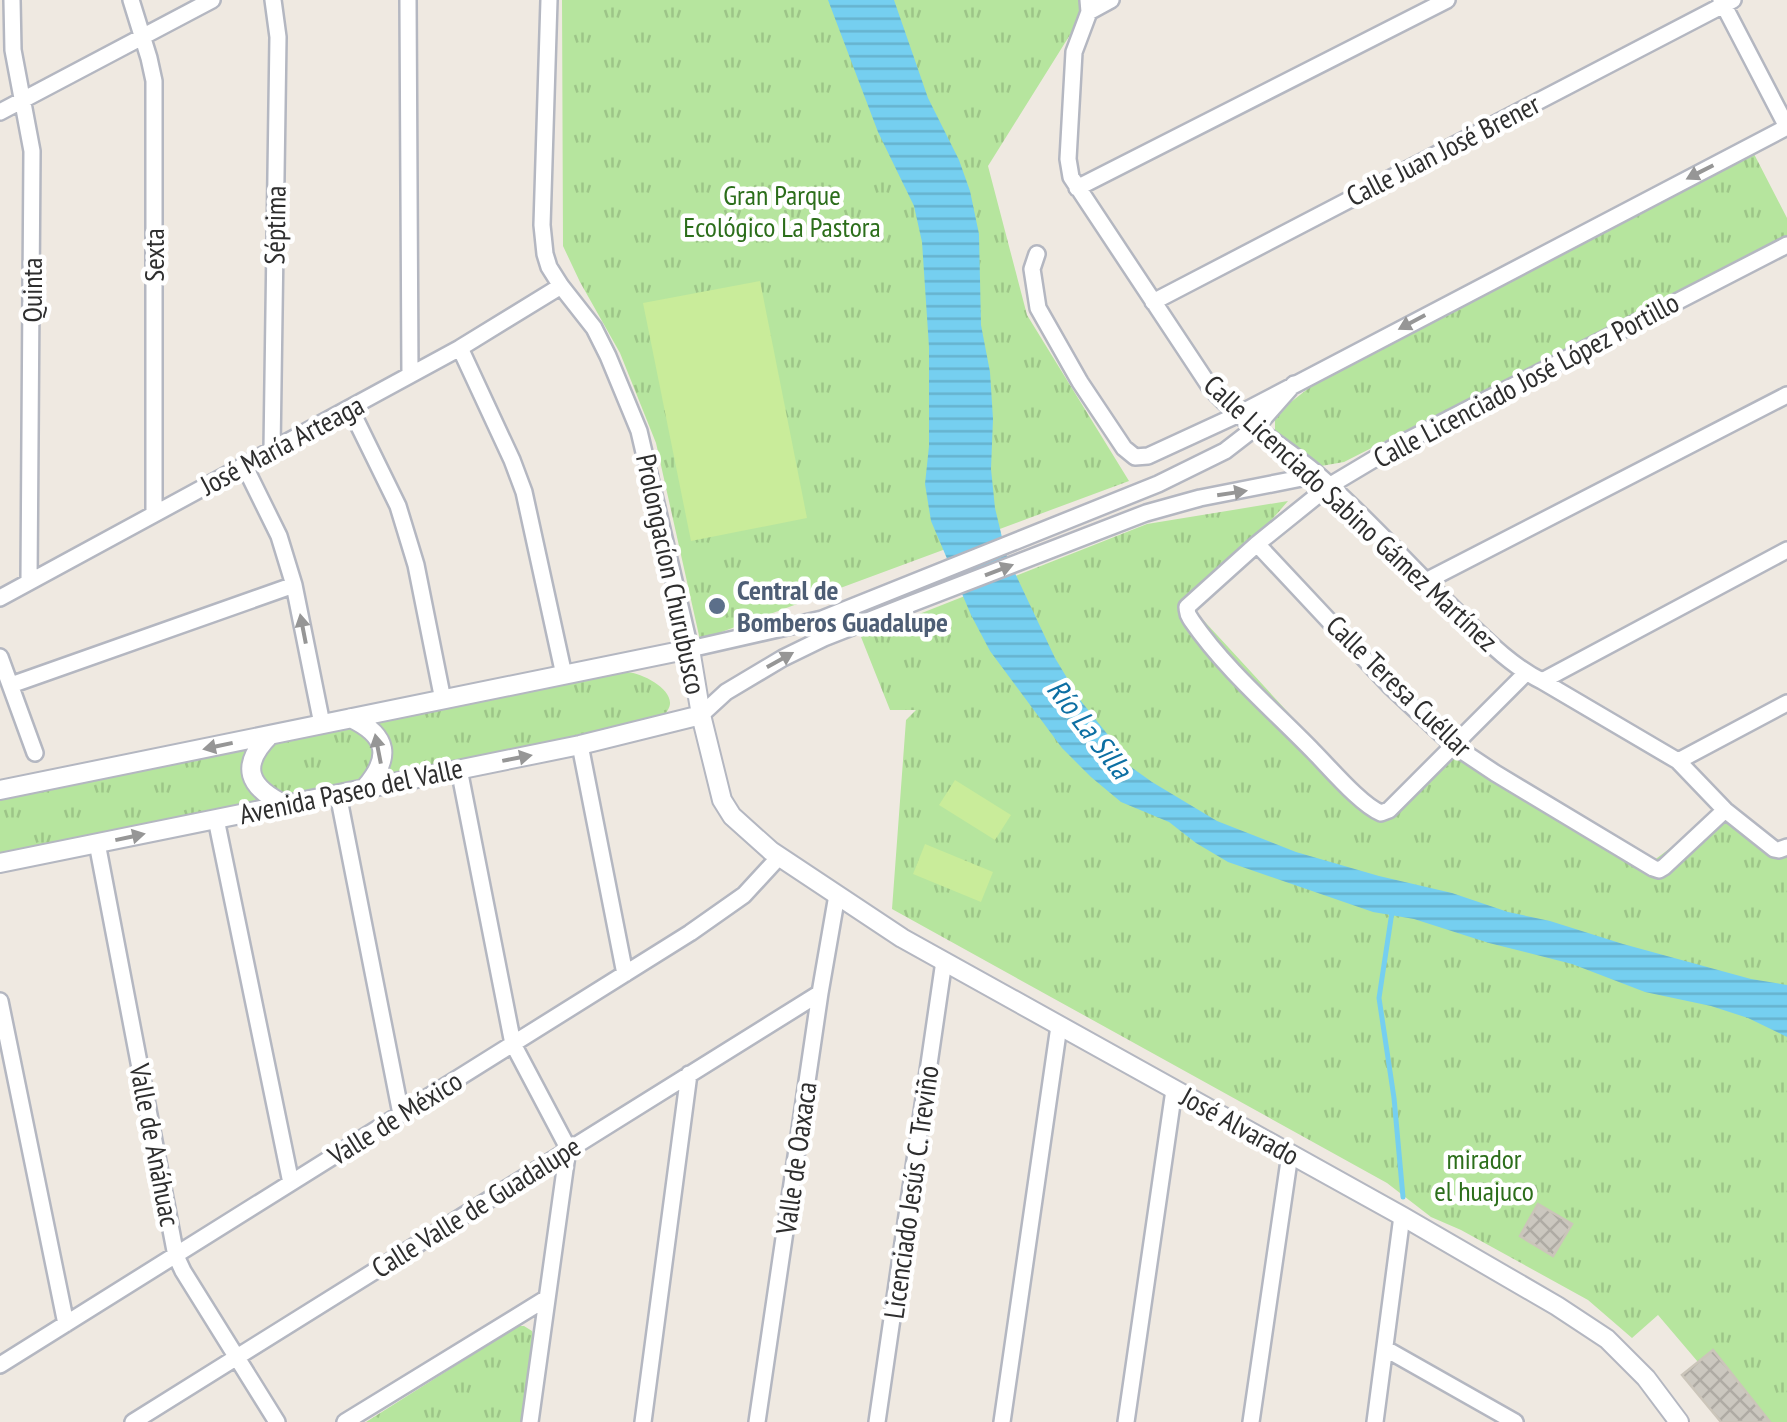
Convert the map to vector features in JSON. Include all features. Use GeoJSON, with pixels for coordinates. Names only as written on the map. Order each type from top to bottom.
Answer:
{"type":"FeatureCollection","features":[{"type":"Feature","properties":{"kind":"street","name":"Quinta"},"geometry":{"type":"LineString","coordinates":[[12,0],[13,50],[32,151],[29,581]]}},
{"type":"Feature","properties":{"kind":"street","name":"Sexta"},"geometry":{"type":"LineString","coordinates":[[131,0],[154,81],[154,514]]}},
{"type":"Feature","properties":{"kind":"street"},"geometry":{"type":"LineString","coordinates":[[0,112],[212,0]]}},
{"type":"Feature","properties":{"kind":"street","name":"Séptima"},"geometry":{"type":"LineString","coordinates":[[272,450],[278,37],[273,0]]}},
{"type":"Feature","properties":{"kind":"street"},"geometry":{"type":"LineString","coordinates":[[408,0],[410,375]]}},
{"type":"Feature","properties":{"kind":"street"},"geometry":{"type":"LineString","coordinates":[[550,0],[543,241],[550,267],[561,286]]}},
{"type":"Feature","properties":{"kind":"street"},"geometry":{"type":"LineString","coordinates":[[1088,6],[1111,0]]}},
{"type":"Feature","properties":{"kind":"street"},"geometry":{"type":"LineString","coordinates":[[1077,188],[1447,0]]}},
{"type":"Feature","properties":{"kind":"street"},"geometry":{"type":"LineString","coordinates":[[1037,254],[1032,269],[1038,308],[1080,382],[1128,452],[1148,456],[1237,415],[1787,127],[1726,2]]}},
{"type":"Feature","properties":{"kind":"street","name":"Calle Juan José Brener"},"geometry":{"type":"LineString","coordinates":[[1153,302],[1726,2]]}},
{"type":"Feature","properties":{"kind":"street","name":"Calle Licenciado Sabino Gámez Martínez"},"geometry":{"type":"LineString","coordinates":[[1088,6],[1076,43],[1069,168],[1077,188],[1198,372],[1237,415],[1323,480],[1474,628],[1526,673],[1678,761],[1726,810],[1774,849],[1783,848]]}},
{"type":"Feature","properties":{"kind":"street","name":"Calle Licenciado José López Portillo"},"geometry":{"type":"LineString","coordinates":[[701,715],[726,692],[824,638],[1146,512],[1200,498],[1323,480],[1787,244]]}},
{"type":"Feature","properties":{"kind":"street","name":"José María Arteaga"},"geometry":{"type":"LineString","coordinates":[[0,598],[460,348],[561,286]]}},
{"type":"Feature","properties":{"kind":"street","name":"Prolongacíon Churubusco"},"geometry":{"type":"LineString","coordinates":[[561,286],[594,328],[639,431],[718,790],[726,808],[746,830],[779,856]]}},
{"type":"Feature","properties":{"kind":"street"},"geometry":{"type":"LineString","coordinates":[[460,348],[524,492],[564,675]]}},
{"type":"Feature","properties":{"kind":"street"},"geometry":{"type":"LineString","coordinates":[[0,790],[811,622],[1137,493],[1213,458],[1256,427],[1294,384]]}},
{"type":"Feature","properties":{"kind":"street"},"geometry":{"type":"LineString","coordinates":[[1426,581],[1787,395]]}},
{"type":"Feature","properties":{"kind":"street"},"geometry":{"type":"LineString","coordinates":[[350,408],[398,506],[416,565],[443,700]]}},
{"type":"Feature","properties":{"kind":"street"},"geometry":{"type":"LineString","coordinates":[[244,465],[279,536],[294,586],[322,724]]}},
{"type":"Feature","properties":{"kind":"street","name":"Calle Licenciado José López Portillo"},"geometry":{"type":"LineString","coordinates":[[1323,480],[1187,610],[1226,662],[1374,811],[1381,813],[1392,806],[1453,745]]}},
{"type":"Feature","properties":{"kind":"street","name":"Calle Teresa Cuéllar"},"geometry":{"type":"LineString","coordinates":[[1257,544],[1390,686],[1453,745],[1599,836],[1659,870],[1726,810]]}},
{"type":"Feature","properties":{"kind":"street"},"geometry":{"type":"LineString","coordinates":[[1542,680],[1787,550]]}},
{"type":"Feature","properties":{"kind":"street"},"geometry":{"type":"LineString","coordinates":[[11,685],[294,586]]}},
{"type":"Feature","properties":{"kind":"street"},"geometry":{"type":"LineString","coordinates":[[0,657],[35,753]]}},
{"type":"Feature","properties":{"kind":"street"},"geometry":{"type":"LineString","coordinates":[[1453,745],[1526,673]]}},
{"type":"Feature","properties":{"kind":"street"},"geometry":{"type":"LineString","coordinates":[[1678,761],[1787,703]]}},
{"type":"Feature","properties":{"kind":"street","name":"Avenida Paseo del Valle"},"geometry":{"type":"LineString","coordinates":[[0,863],[580,745],[701,715]]}},
{"type":"Feature","properties":{"kind":"street"},"geometry":{"type":"LineString","coordinates":[[352,718],[370,727],[382,748],[382,765],[365,788]]}},
{"type":"Feature","properties":{"kind":"street"},"geometry":{"type":"LineString","coordinates":[[270,735],[255,750],[253,774],[260,790],[285,805]]}},
{"type":"Feature","properties":{"kind":"street"},"geometry":{"type":"LineString","coordinates":[[580,745],[625,974]]}},
{"type":"Feature","properties":{"kind":"street"},"geometry":{"type":"LineString","coordinates":[[459,769],[513,1044],[568,1148],[530,1422]]}},
{"type":"Feature","properties":{"kind":"street"},"geometry":{"type":"LineString","coordinates":[[338,794],[400,1114]]}},
{"type":"Feature","properties":{"kind":"street"},"geometry":{"type":"LineString","coordinates":[[216,819],[291,1182]]}},
{"type":"Feature","properties":{"kind":"street","name":"Valle de Anáhuac"},"geometry":{"type":"LineString","coordinates":[[96,843],[176,1256],[278,1422]]}},
{"type":"Feature","properties":{"kind":"street","name":"José Alvarado"},"geometry":{"type":"LineString","coordinates":[[779,856],[902,938],[1557,1306],[1606,1339],[1646,1378],[1680,1422]]}},
{"type":"Feature","properties":{"kind":"street","name":"Valle de México"},"geometry":{"type":"LineString","coordinates":[[0,1365],[690,933],[744,894],[779,856]]}},
{"type":"Feature","properties":{"kind":"street","name":"Valle de Oaxaca"},"geometry":{"type":"LineString","coordinates":[[757,1422],[837,895]]}},
{"type":"Feature","properties":{"kind":"street","name":"Licenciado Jesús C. Treviño"},"geometry":{"type":"LineString","coordinates":[[877,1422],[944,961]]}},
{"type":"Feature","properties":{"kind":"street","name":"Calle Valle de Guadalupe"},"geometry":{"type":"LineString","coordinates":[[132,1422],[820,993]]}},
{"type":"Feature","properties":{"kind":"street"},"geometry":{"type":"LineString","coordinates":[[0,1001],[66,1324]]}},
{"type":"Feature","properties":{"kind":"street"},"geometry":{"type":"LineString","coordinates":[[1002,1422],[1060,1026]]}},
{"type":"Feature","properties":{"kind":"street"},"geometry":{"type":"LineString","coordinates":[[643,1422],[689,1074]]}},
{"type":"Feature","properties":{"kind":"street"},"geometry":{"type":"LineString","coordinates":[[1126,1422],[1174,1090]]}},
{"type":"Feature","properties":{"kind":"street"},"geometry":{"type":"LineString","coordinates":[[1251,1422],[1290,1154]]}},
{"type":"Feature","properties":{"kind":"street"},"geometry":{"type":"LineString","coordinates":[[1375,1422],[1402,1216]]}},
{"type":"Feature","properties":{"kind":"street"},"geometry":{"type":"LineString","coordinates":[[345,1422],[547,1298]]}},
{"type":"Feature","properties":{"kind":"street"},"geometry":{"type":"LineString","coordinates":[[1386,1349],[1515,1422]]}},
{"type":"Feature","properties":{"kind":"green space","name":"Gran Parque Ecológico La Pastora"},"geometry":{"type":"Polygon","coordinates":[[[562,0],[1080,0],[1083,14],[988,166],[1027,315],[1129,481],[700,640],[656,443],[620,353],[563,246],[562,0]]]}},
{"type":"Feature","properties":{"kind":"green space"},"geometry":{"type":"Polygon","coordinates":[[[1753,152],[1787,218],[1787,237],[1344,462],[1321,466],[1275,430],[1275,420],[1319,380],[1753,152]]]}},
{"type":"Feature","properties":{"kind":"green space"},"geometry":{"type":"Polygon","coordinates":[[[760,281],[807,518],[691,541],[643,303],[760,281]]]}},
{"type":"Feature","properties":{"kind":"green space","name":"mirador el huajuco"},"geometry":{"type":"Polygon","coordinates":[[[1288,501],[1194,610],[1376,808],[1453,745],[1649,864],[1720,811],[1779,848],[1787,844],[1787,1422],[1749,1422],[1658,1315],[1632,1338],[1588,1300],[1431,1217],[1387,1183],[892,909],[906,720],[916,710],[890,710],[861,637],[1147,524],[1288,501]]]}},
{"type":"Feature","properties":{"kind":"green space"},"geometry":{"type":"Polygon","coordinates":[[[627,672],[655,682],[668,696],[667,711],[658,719],[0,853],[0,799],[627,672]]]}},
{"type":"Feature","properties":{"kind":"green space"},"geometry":{"type":"Polygon","coordinates":[[[955,780],[1011,815],[995,840],[939,805],[955,780]]]}},
{"type":"Feature","properties":{"kind":"green space"},"geometry":{"type":"Polygon","coordinates":[[[925,844],[993,872],[981,902],[913,874],[925,844]]]}},
{"type":"Feature","properties":{"kind":"green space"},"geometry":{"type":"Polygon","coordinates":[[[518,1326],[532,1331],[533,1337],[525,1422],[366,1422],[518,1326]]]}},
{"type":"Feature","properties":{"kind":"water","name":"Río La Silla"},"geometry":{"type":"Polygon","coordinates":[[[828,0],[894,0],[928,98],[959,160],[979,234],[981,325],[993,419],[991,469],[1006,554],[1055,658],[1124,762],[1217,821],[1296,852],[1751,979],[1787,985],[1787,1037],[1711,1006],[1645,992],[1572,964],[1414,919],[1373,912],[1228,862],[1169,822],[1121,802],[1062,748],[990,651],[931,521],[925,484],[929,347],[922,242],[914,206],[878,132],[828,0]]]}},
{"type":"Feature","properties":{"kind":"building"},"geometry":{"type":"Polygon","coordinates":[[[1538,1204],[1572,1224],[1553,1256],[1520,1236],[1538,1204]]]}},
{"type":"Feature","properties":{"kind":"building"},"geometry":{"type":"Polygon","coordinates":[[[1713,1350],[1770,1422],[1721,1422],[1682,1375],[1713,1350]]]}},
{"type":"Feature","properties":{"kind":"waterway"},"geometry":{"type":"LineString","coordinates":[[1392,912],[1379,998],[1403,1197]]}},
{"type":"Feature","properties":{"kind":"place","name":"Central de Bomberos Guadalupe"},"geometry":{"type":"Point","coordinates":[717,606]}}]}
